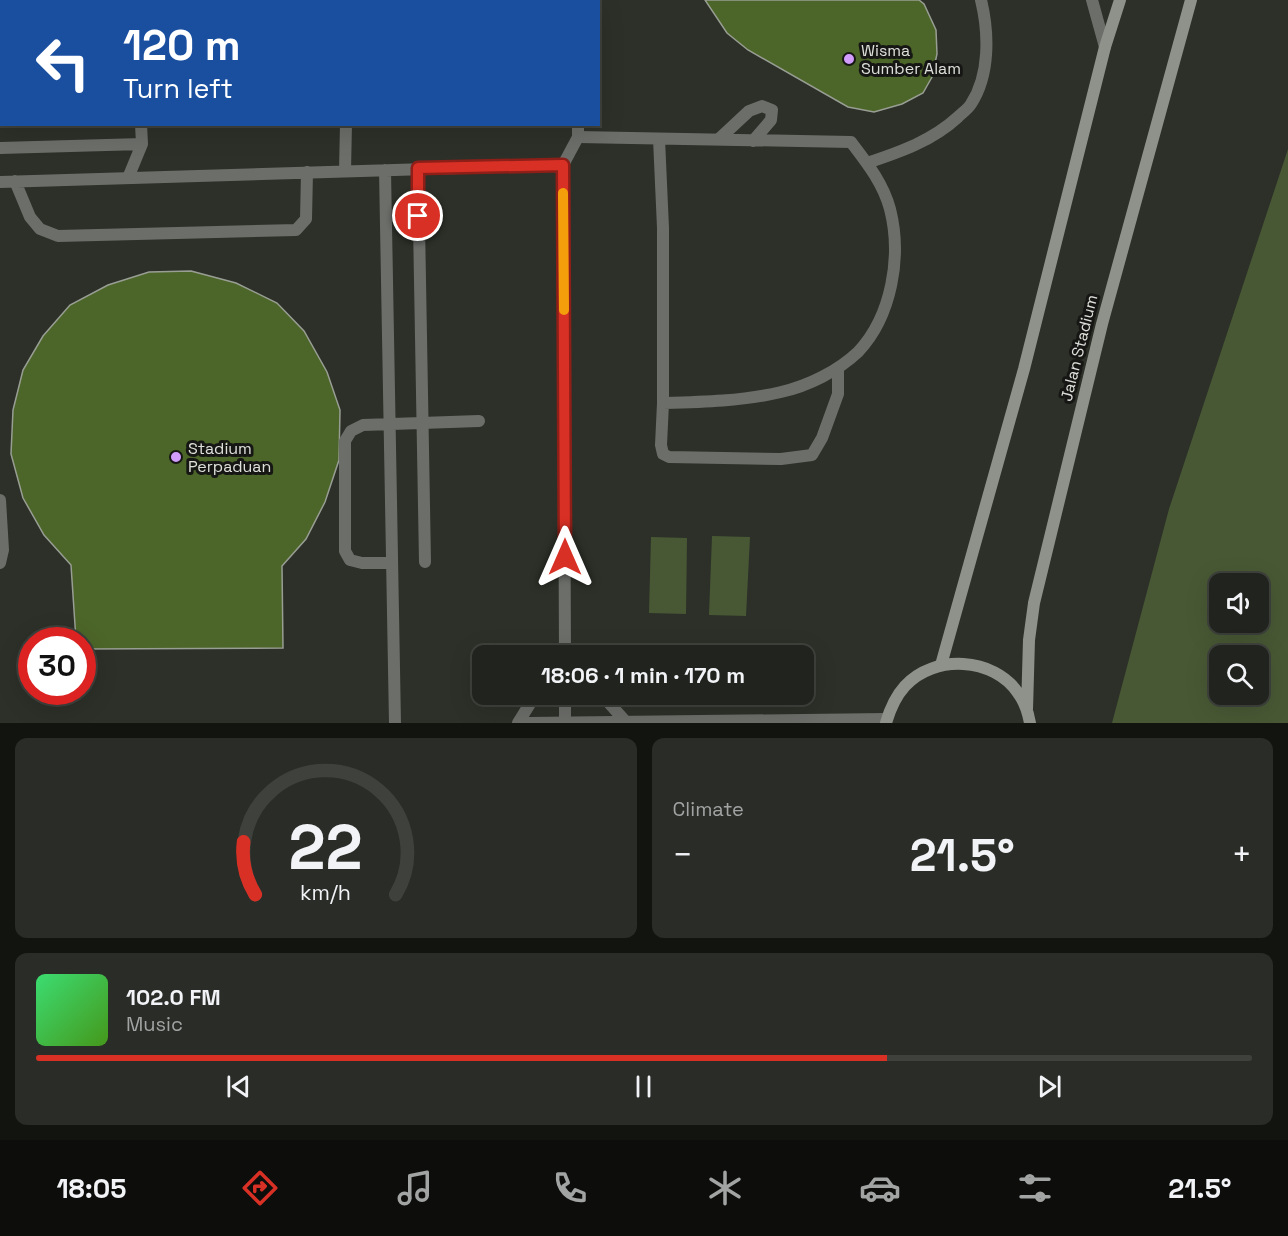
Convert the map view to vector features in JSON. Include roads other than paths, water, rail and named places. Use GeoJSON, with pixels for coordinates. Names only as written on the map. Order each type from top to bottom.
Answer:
{"type":"FeatureCollection","features":[{"type":"Feature","properties":{"kind":"main road"},"geometry":{"type":"LineString","coordinates":[[941,664],[1024,369],[1105,47],[1119,0]]}},
{"type":"Feature","properties":{"kind":"main road","name":"Jalan Stadium"},"geometry":{"type":"LineString","coordinates":[[1027,709],[1029,640],[1034,603],[1102,324],[1191,0]]}},
{"type":"Feature","properties":{"kind":"main road"},"geometry":{"type":"LineString","coordinates":[[887,721],[893,702],[905,685],[921,673],[941,664],[969,663],[996,672],[1017,691],[1027,709],[1030,723]]}},
{"type":"Feature","properties":{"kind":"street"},"geometry":{"type":"LineString","coordinates":[[867,163],[902,152],[944,130],[971,105],[985,70],[986,20],[981,0]]}},
{"type":"Feature","properties":{"kind":"street"},"geometry":{"type":"LineString","coordinates":[[1092,0],[1105,47]]}},
{"type":"Feature","properties":{"kind":"street"},"geometry":{"type":"LineString","coordinates":[[719,139],[749,111],[762,106],[772,110],[771,120],[753,141]]}},
{"type":"Feature","properties":{"kind":"street"},"geometry":{"type":"LineString","coordinates":[[128,178],[142,144],[141,126]]}},
{"type":"Feature","properties":{"kind":"street"},"geometry":{"type":"LineString","coordinates":[[345,126],[345,171]]}},
{"type":"Feature","properties":{"kind":"street"},"geometry":{"type":"LineString","coordinates":[[565,645],[563,165],[578,131],[660,139],[852,142],[879,181],[890,210],[894,239],[894,270],[887,300],[874,329],[858,351],[838,368],[782,392],[716,402],[663,403]]}},
{"type":"Feature","properties":{"kind":"street"},"geometry":{"type":"LineString","coordinates":[[660,139],[663,228],[661,445],[663,454],[669,457],[782,459],[812,455],[822,438],[838,394],[838,368]]}},
{"type":"Feature","properties":{"kind":"street"},"geometry":{"type":"LineString","coordinates":[[0,148],[142,144]]}},
{"type":"Feature","properties":{"kind":"street"},"geometry":{"type":"LineString","coordinates":[[0,182],[563,165]]}},
{"type":"Feature","properties":{"kind":"street"},"geometry":{"type":"LineString","coordinates":[[418,168],[425,562]]}},
{"type":"Feature","properties":{"kind":"street"},"geometry":{"type":"LineString","coordinates":[[385,170],[395,723]]}},
{"type":"Feature","properties":{"kind":"street"},"geometry":{"type":"LineString","coordinates":[[15,181],[30,217],[40,229],[58,236],[296,230],[306,219],[307,172]]}},
{"type":"Feature","properties":{"kind":"street"},"geometry":{"type":"LineString","coordinates":[[392,563],[362,563],[350,560],[345,551],[345,441],[351,431],[363,425],[479,421]]}},
{"type":"Feature","properties":{"kind":"street"},"geometry":{"type":"LineString","coordinates":[[0,500],[3,549],[0,563]]}},
{"type":"Feature","properties":{"kind":"street"},"geometry":{"type":"LineString","coordinates":[[518,723],[529,705]]}},
{"type":"Feature","properties":{"kind":"street"},"geometry":{"type":"LineString","coordinates":[[565,705],[565,723]]}},
{"type":"Feature","properties":{"kind":"street"},"geometry":{"type":"LineString","coordinates":[[611,705],[626,722]]}},
{"type":"Feature","properties":{"kind":"street"},"geometry":{"type":"LineString","coordinates":[[528,723],[887,721]]}},
{"type":"Feature","properties":{"kind":"place","name":"Wisma Sumber Alam"},"geometry":{"type":"Point","coordinates":[849,59]}},
{"type":"Feature","properties":{"kind":"place","name":"Stadium Perpaduan"},"geometry":{"type":"Point","coordinates":[176,457]}}]}
